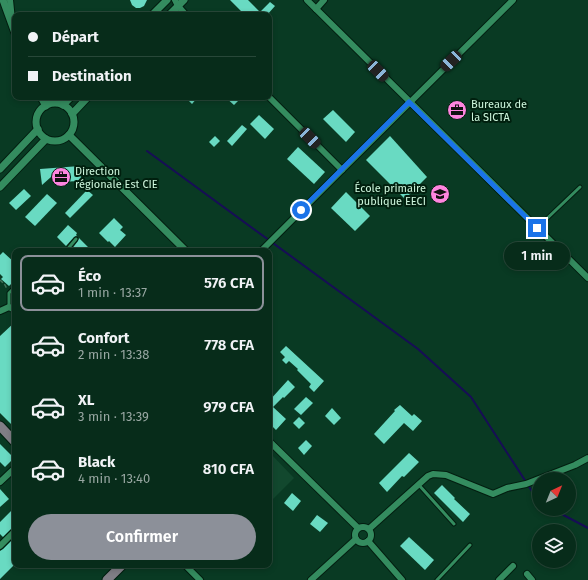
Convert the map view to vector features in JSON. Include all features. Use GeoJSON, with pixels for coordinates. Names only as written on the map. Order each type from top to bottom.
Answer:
{"type":"FeatureCollection","features":[{"type":"Feature","properties":{"kind":"main road"},"geometry":{"type":"LineString","coordinates":[[0,426],[12,439]]}},
{"type":"Feature","properties":{"kind":"main road"},"geometry":{"type":"LineString","coordinates":[[107,580],[118,568]]}},
{"type":"Feature","properties":{"kind":"street"},"geometry":{"type":"LineString","coordinates":[[3,0],[12,25]]}},
{"type":"Feature","properties":{"kind":"street"},"geometry":{"type":"LineString","coordinates":[[10,0],[12,16]]}},
{"type":"Feature","properties":{"kind":"street"},"geometry":{"type":"LineString","coordinates":[[155,12],[167,0]]}},
{"type":"Feature","properties":{"kind":"street"},"geometry":{"type":"LineString","coordinates":[[171,12],[176,3],[184,0]]}},
{"type":"Feature","properties":{"kind":"street"},"geometry":{"type":"LineString","coordinates":[[307,0],[588,278]]}},
{"type":"Feature","properties":{"kind":"street"},"geometry":{"type":"LineString","coordinates":[[316,9],[324,0]]}},
{"type":"Feature","properties":{"kind":"street"},"geometry":{"type":"LineString","coordinates":[[264,248],[513,0]]}},
{"type":"Feature","properties":{"kind":"street"},"geometry":{"type":"LineString","coordinates":[[176,3],[184,12]]}},
{"type":"Feature","properties":{"kind":"street"},"geometry":{"type":"LineString","coordinates":[[43,100],[46,106]]}},
{"type":"Feature","properties":{"kind":"street"},"geometry":{"type":"LineString","coordinates":[[63,105],[68,100]]}},
{"type":"Feature","properties":{"kind":"street"},"geometry":{"type":"LineString","coordinates":[[72,114],[85,100]]}},
{"type":"Feature","properties":{"kind":"street"},"geometry":{"type":"LineString","coordinates":[[272,100],[342,170]]}},
{"type":"Feature","properties":{"kind":"street"},"geometry":{"type":"LineString","coordinates":[[54,103],[63,105],[68,108],[74,119],[72,130],[63,140],[54,141],[46,139],[41,135],[38,129],[36,120],[39,112],[46,106],[54,103]]}},
{"type":"Feature","properties":{"kind":"street"},"geometry":{"type":"LineString","coordinates":[[0,169],[38,129]]}},
{"type":"Feature","properties":{"kind":"street"},"geometry":{"type":"LineString","coordinates":[[69,134],[183,248]]}},
{"type":"Feature","properties":{"kind":"street"},"geometry":{"type":"LineString","coordinates":[[0,187],[46,139]]}},
{"type":"Feature","properties":{"kind":"street"},"geometry":{"type":"LineString","coordinates":[[0,311],[12,309]]}},
{"type":"Feature","properties":{"kind":"street"},"geometry":{"type":"LineString","coordinates":[[272,444],[358,528]]}},
{"type":"Feature","properties":{"kind":"street"},"geometry":{"type":"LineString","coordinates":[[369,529],[418,484],[433,474],[446,475],[493,494],[507,488],[526,484],[575,465],[588,458]]}},
{"type":"Feature","properties":{"kind":"street"},"geometry":{"type":"LineString","coordinates":[[0,482],[12,471]]}},
{"type":"Feature","properties":{"kind":"street"},"geometry":{"type":"LineString","coordinates":[[363,526],[369,529],[371,534],[368,541],[364,543],[356,539],[355,533],[358,528],[363,526]]}},
{"type":"Feature","properties":{"kind":"street"},"geometry":{"type":"LineString","coordinates":[[0,546],[12,534]]}},
{"type":"Feature","properties":{"kind":"street"},"geometry":{"type":"LineString","coordinates":[[311,580],[356,539]]}},
{"type":"Feature","properties":{"kind":"street"},"geometry":{"type":"LineString","coordinates":[[368,541],[402,580]]}},
{"type":"Feature","properties":{"kind":"street"},"geometry":{"type":"LineString","coordinates":[[499,580],[513,566]]}},
{"type":"Feature","properties":{"kind":"street"},"geometry":{"type":"LineString","coordinates":[[188,568],[200,580]]}},
{"type":"Feature","properties":{"kind":"street"},"geometry":{"type":"LineString","coordinates":[[527,574],[532,580]]}},
{"type":"Feature","properties":{"kind":"lane"},"geometry":{"type":"LineString","coordinates":[[537,228],[580,187]]}},
{"type":"Feature","properties":{"kind":"lane"},"geometry":{"type":"LineString","coordinates":[[68,248],[76,239]]}},
{"type":"Feature","properties":{"kind":"lane"},"geometry":{"type":"LineString","coordinates":[[12,290],[9,293],[12,309]]}},
{"type":"Feature","properties":{"kind":"lane"},"geometry":{"type":"LineString","coordinates":[[418,484],[454,524]]}},
{"type":"Feature","properties":{"kind":"lane"},"geometry":{"type":"LineString","coordinates":[[437,580],[470,545]]}},
{"type":"Feature","properties":{"kind":"path"},"geometry":{"type":"LineString","coordinates":[[0,280],[5,285],[9,293]]}},
{"type":"Feature","properties":{"kind":"shaded area"},"geometry":{"type":"Polygon","coordinates":[[[272,455],[294,478],[272,500],[272,455]]]}},
{"type":"Feature","properties":{"kind":"building"},"geometry":{"type":"Polygon","coordinates":[[[130,0],[147,0],[144,6],[136,8],[132,5],[130,0]]]}},
{"type":"Feature","properties":{"kind":"building"},"geometry":{"type":"Polygon","coordinates":[[[230,0],[248,0],[260,12],[242,12],[230,0]]]}},
{"type":"Feature","properties":{"kind":"building"},"geometry":{"type":"Polygon","coordinates":[[[270,2],[275,6],[270,12],[260,12],[270,2]]]}},
{"type":"Feature","properties":{"kind":"building"},"geometry":{"type":"Polygon","coordinates":[[[188,100],[195,100],[192,104],[188,100]]]}},
{"type":"Feature","properties":{"kind":"building"},"geometry":{"type":"Polygon","coordinates":[[[228,100],[239,100],[234,105],[228,100]]]}},
{"type":"Feature","properties":{"kind":"building"},"geometry":{"type":"Polygon","coordinates":[[[333,110],[355,132],[346,142],[323,119],[333,110]]]}},
{"type":"Feature","properties":{"kind":"building"},"geometry":{"type":"Polygon","coordinates":[[[259,115],[274,129],[265,139],[250,124],[259,115]]]}},
{"type":"Feature","properties":{"kind":"building"},"geometry":{"type":"Polygon","coordinates":[[[242,125],[247,129],[232,146],[227,141],[242,125]]]}},
{"type":"Feature","properties":{"kind":"building"},"geometry":{"type":"Polygon","coordinates":[[[215,136],[220,141],[214,147],[209,142],[215,136]]]}},
{"type":"Feature","properties":{"kind":"building"},"geometry":{"type":"Polygon","coordinates":[[[390,136],[427,177],[405,199],[366,160],[390,136]]]}},
{"type":"Feature","properties":{"kind":"building"},"geometry":{"type":"Polygon","coordinates":[[[298,147],[325,172],[314,184],[287,159],[298,147]]]}},
{"type":"Feature","properties":{"kind":"building"},"geometry":{"type":"Polygon","coordinates":[[[80,166],[81,181],[57,182],[51,177],[42,185],[40,169],[80,166]]]}},
{"type":"Feature","properties":{"kind":"building"},"geometry":{"type":"Polygon","coordinates":[[[24,189],[31,196],[16,210],[9,203],[24,189]]]}},
{"type":"Feature","properties":{"kind":"building"},"geometry":{"type":"Polygon","coordinates":[[[87,190],[93,195],[70,218],[65,213],[87,190]]]}},
{"type":"Feature","properties":{"kind":"building"},"geometry":{"type":"Polygon","coordinates":[[[346,192],[370,216],[355,231],[331,208],[346,192]]]}},
{"type":"Feature","properties":{"kind":"building"},"geometry":{"type":"Polygon","coordinates":[[[47,194],[57,203],[35,226],[25,217],[47,194]]]}},
{"type":"Feature","properties":{"kind":"building"},"geometry":{"type":"Polygon","coordinates":[[[114,218],[123,227],[120,230],[126,235],[115,247],[99,233],[114,218]]]}},
{"type":"Feature","properties":{"kind":"building"},"geometry":{"type":"Polygon","coordinates":[[[68,225],[77,233],[77,236],[74,237],[66,246],[57,237],[68,225]]]}},
{"type":"Feature","properties":{"kind":"building"},"geometry":{"type":"Polygon","coordinates":[[[79,238],[89,248],[73,248],[79,238]]]}},
{"type":"Feature","properties":{"kind":"building"},"geometry":{"type":"Polygon","coordinates":[[[3,252],[12,260],[12,283],[9,286],[1,279],[3,277],[0,274],[0,255],[3,252]]]}},
{"type":"Feature","properties":{"kind":"building"},"geometry":{"type":"Polygon","coordinates":[[[12,325],[12,425],[0,413],[0,336],[12,325]]]}},
{"type":"Feature","properties":{"kind":"building"},"geometry":{"type":"Polygon","coordinates":[[[286,346],[324,381],[314,392],[309,387],[311,384],[297,370],[298,369],[289,361],[286,364],[282,360],[285,357],[280,352],[286,346]]]}},
{"type":"Feature","properties":{"kind":"building"},"geometry":{"type":"Polygon","coordinates":[[[288,380],[295,387],[273,407],[286,419],[276,430],[272,426],[272,398],[288,380]]]}},
{"type":"Feature","properties":{"kind":"building"},"geometry":{"type":"Polygon","coordinates":[[[306,397],[313,403],[301,415],[294,409],[306,397]]]}},
{"type":"Feature","properties":{"kind":"building"},"geometry":{"type":"Polygon","coordinates":[[[400,405],[412,416],[414,414],[422,421],[413,431],[404,423],[384,444],[374,434],[400,405]]]}},
{"type":"Feature","properties":{"kind":"building"},"geometry":{"type":"Polygon","coordinates":[[[332,408],[341,418],[334,425],[325,416],[332,408]]]}},
{"type":"Feature","properties":{"kind":"building"},"geometry":{"type":"Polygon","coordinates":[[[299,417],[305,423],[299,429],[293,423],[299,417]]]}},
{"type":"Feature","properties":{"kind":"building"},"geometry":{"type":"Polygon","coordinates":[[[306,440],[312,446],[304,455],[298,448],[306,440]]]}},
{"type":"Feature","properties":{"kind":"building"},"geometry":{"type":"Polygon","coordinates":[[[0,444],[12,456],[12,460],[5,467],[0,462],[0,444]]]}},
{"type":"Feature","properties":{"kind":"building"},"geometry":{"type":"Polygon","coordinates":[[[409,453],[419,462],[404,477],[402,476],[387,492],[379,483],[409,453]]]}},
{"type":"Feature","properties":{"kind":"building"},"geometry":{"type":"Polygon","coordinates":[[[442,485],[470,514],[463,522],[434,493],[442,485]]]}},
{"type":"Feature","properties":{"kind":"building"},"geometry":{"type":"Polygon","coordinates":[[[0,489],[9,499],[0,507],[0,489]]]}},
{"type":"Feature","properties":{"kind":"building"},"geometry":{"type":"Polygon","coordinates":[[[292,493],[301,501],[293,511],[284,503],[292,493]]]}},
{"type":"Feature","properties":{"kind":"building"},"geometry":{"type":"Polygon","coordinates":[[[12,510],[12,528],[3,537],[0,534],[0,522],[12,510]]]}},
{"type":"Feature","properties":{"kind":"building"},"geometry":{"type":"Polygon","coordinates":[[[317,515],[328,523],[320,532],[310,524],[317,515]]]}},
{"type":"Feature","properties":{"kind":"building"},"geometry":{"type":"Polygon","coordinates":[[[409,537],[434,560],[425,570],[400,546],[409,537]]]}},
{"type":"Feature","properties":{"kind":"building"},"geometry":{"type":"Polygon","coordinates":[[[12,540],[12,567],[0,579],[0,551],[12,540]]]}},
{"type":"Feature","properties":{"kind":"waterway"},"geometry":{"type":"LineString","coordinates":[[147,151],[418,349],[471,397],[532,491]]}},
{"type":"Feature","properties":{"kind":"waterway"},"geometry":{"type":"LineString","coordinates":[[565,516],[588,528]]}},
{"type":"Feature","properties":{"kind":"place","name":"Bureaux de la SICTA"},"geometry":{"type":"Point","coordinates":[457,110]}},
{"type":"Feature","properties":{"kind":"place","name":"Direction régionale Est CIE"},"geometry":{"type":"Point","coordinates":[61,177]}},
{"type":"Feature","properties":{"kind":"place","name":"École primaire publique EECI"},"geometry":{"type":"Point","coordinates":[440,194]}},
{"type":"Feature","properties":{"kind":"route"},"geometry":{"type":"LineString","coordinates":[[301,210],[409,102],[537,228]]}}]}
